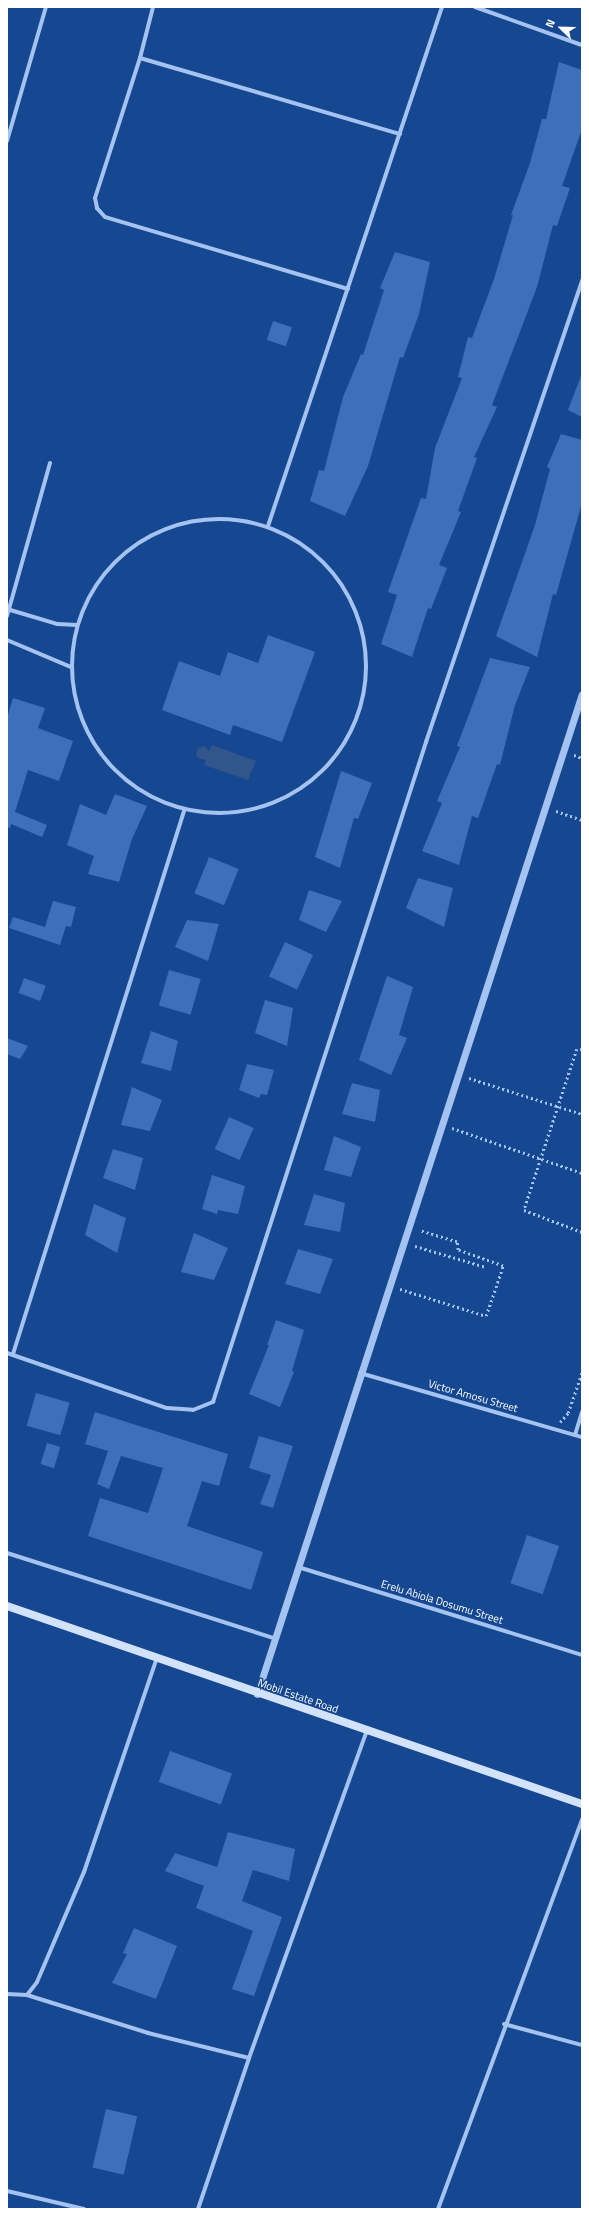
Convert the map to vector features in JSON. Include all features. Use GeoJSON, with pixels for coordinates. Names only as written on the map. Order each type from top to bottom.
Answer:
{"type":"FeatureCollection","features":[{"type":"Feature","properties":{"kind":"main road","name":"Mobil Estate Road"},"geometry":{"type":"LineString","coordinates":[[7,1606],[157,1657],[257,1694],[582,1804]]}},
{"type":"Feature","properties":{"kind":"street"},"geometry":{"type":"LineString","coordinates":[[7,141],[46,7]]}},
{"type":"Feature","properties":{"kind":"street"},"geometry":{"type":"LineString","coordinates":[[153,7],[140,58],[95,198],[97,208],[105,217],[348,288]]}},
{"type":"Feature","properties":{"kind":"street"},"geometry":{"type":"LineString","coordinates":[[268,526],[442,7]]}},
{"type":"Feature","properties":{"kind":"street"},"geometry":{"type":"LineString","coordinates":[[475,7],[582,45]]}},
{"type":"Feature","properties":{"kind":"street"},"geometry":{"type":"LineString","coordinates":[[140,58],[400,134]]}},
{"type":"Feature","properties":{"kind":"street"},"geometry":{"type":"LineString","coordinates":[[7,1353],[167,1408],[193,1410],[213,1402],[426,742],[582,280]]}},
{"type":"Feature","properties":{"kind":"street"},"geometry":{"type":"LineString","coordinates":[[7,616],[50,463]]}},
{"type":"Feature","properties":{"kind":"street"},"geometry":{"type":"LineString","coordinates":[[224,518],[268,526],[310,549],[343,586],[362,631],[366,680],[361,704],[353,727],[324,769],[283,799],[235,814],[184,811],[142,794],[108,765],[83,727],[71,667],[72,646],[77,625],[105,572],[138,542],[179,523],[224,518]]}},
{"type":"Feature","properties":{"kind":"street"},"geometry":{"type":"LineString","coordinates":[[8,609],[56,624],[77,625]]}},
{"type":"Feature","properties":{"kind":"street"},"geometry":{"type":"LineString","coordinates":[[7,640],[71,667]]}},
{"type":"Feature","properties":{"kind":"street"},"geometry":{"type":"LineString","coordinates":[[257,1694],[297,1566],[582,694]]}},
{"type":"Feature","properties":{"kind":"street"},"geometry":{"type":"LineString","coordinates":[[13,1354],[184,811]]}},
{"type":"Feature","properties":{"kind":"street","name":"Victor Amosu Street"},"geometry":{"type":"LineString","coordinates":[[360,1373],[582,1437]]}},
{"type":"Feature","properties":{"kind":"street"},"geometry":{"type":"LineString","coordinates":[[575,1434],[582,1412]]}},
{"type":"Feature","properties":{"kind":"street"},"geometry":{"type":"LineString","coordinates":[[7,1553],[274,1638]]}},
{"type":"Feature","properties":{"kind":"street","name":"Erelu Abiola Dosumu Street"},"geometry":{"type":"LineString","coordinates":[[297,1566],[582,1655]]}},
{"type":"Feature","properties":{"kind":"street"},"geometry":{"type":"LineString","coordinates":[[28,1995],[37,1982],[84,1872],[157,1657]]}},
{"type":"Feature","properties":{"kind":"street"},"geometry":{"type":"LineString","coordinates":[[198,2209],[249,2058],[367,1731]]}},
{"type":"Feature","properties":{"kind":"street"},"geometry":{"type":"LineString","coordinates":[[438,2209],[504,2024],[582,1819]]}},
{"type":"Feature","properties":{"kind":"street"},"geometry":{"type":"LineString","coordinates":[[7,1994],[28,1995],[148,2033],[249,2058]]}},
{"type":"Feature","properties":{"kind":"street"},"geometry":{"type":"LineString","coordinates":[[504,2024],[582,2045]]}},
{"type":"Feature","properties":{"kind":"street"},"geometry":{"type":"LineString","coordinates":[[7,2191],[84,2209]]}},
{"type":"Feature","properties":{"kind":"path"},"geometry":{"type":"LineString","coordinates":[[574,755],[582,758]]}},
{"type":"Feature","properties":{"kind":"path"},"geometry":{"type":"LineString","coordinates":[[555,811],[582,820]]}},
{"type":"Feature","properties":{"kind":"path"},"geometry":{"type":"LineString","coordinates":[[582,1050],[577,1049],[559,1106],[540,1157],[524,1210],[582,1232]]}},
{"type":"Feature","properties":{"kind":"path"},"geometry":{"type":"LineString","coordinates":[[467,1084],[470,1077],[582,1114]]}},
{"type":"Feature","properties":{"kind":"path"},"geometry":{"type":"LineString","coordinates":[[447,1134],[453,1120]]}},
{"type":"Feature","properties":{"kind":"path"},"geometry":{"type":"LineString","coordinates":[[450,1127],[540,1157],[582,1173]]}},
{"type":"Feature","properties":{"kind":"path"},"geometry":{"type":"LineString","coordinates":[[392,1286],[486,1316],[503,1266],[458,1250],[457,1242],[421,1230],[419,1234]]}},
{"type":"Feature","properties":{"kind":"path"},"geometry":{"type":"LineString","coordinates":[[403,1242],[486,1268]]}},
{"type":"Feature","properties":{"kind":"path"},"geometry":{"type":"LineString","coordinates":[[558,1424],[568,1413],[582,1372]]}},
{"type":"Feature","properties":{"kind":"water"},"geometry":{"type":"Polygon","coordinates":[[[212,745],[256,761],[248,780],[204,765],[206,760],[198,758],[196,755],[198,748],[205,746],[209,751],[212,745]]]}},
{"type":"Feature","properties":{"kind":"building"},"geometry":{"type":"Polygon","coordinates":[[[559,62],[582,70],[582,129],[562,186],[570,188],[557,226],[553,225],[537,287],[492,405],[497,407],[474,457],[477,458],[458,511],[461,512],[439,565],[447,568],[431,609],[428,608],[412,657],[381,644],[397,595],[388,592],[421,498],[426,499],[435,448],[462,378],[458,377],[468,337],[472,338],[494,279],[513,215],[511,215],[530,163],[542,119],[546,119],[559,62]]]}},
{"type":"Feature","properties":{"kind":"building"},"geometry":{"type":"Polygon","coordinates":[[[395,252],[430,262],[419,314],[403,358],[400,357],[368,466],[345,516],[310,501],[319,470],[324,471],[343,397],[361,354],[363,355],[384,290],[380,288],[395,252]]]}},
{"type":"Feature","properties":{"kind":"building"},"geometry":{"type":"Polygon","coordinates":[[[273,321],[292,327],[286,346],[267,340],[273,321]]]}},
{"type":"Feature","properties":{"kind":"building"},"geometry":{"type":"Polygon","coordinates":[[[581,376],[582,377],[582,417],[568,410],[581,376]]]}},
{"type":"Feature","properties":{"kind":"building"},"geometry":{"type":"Polygon","coordinates":[[[561,434],[582,440],[582,503],[556,595],[553,594],[537,657],[496,636],[535,525],[550,469],[547,467],[561,434]]]}},
{"type":"Feature","properties":{"kind":"building"},"geometry":{"type":"Polygon","coordinates":[[[268,635],[315,652],[282,742],[233,725],[230,735],[162,710],[179,661],[220,676],[228,652],[258,663],[268,635]]]}},
{"type":"Feature","properties":{"kind":"building"},"geometry":{"type":"Polygon","coordinates":[[[490,658],[530,667],[515,705],[500,765],[497,764],[478,818],[472,816],[459,865],[422,851],[442,803],[437,801],[460,747],[457,746],[490,658]]]}},
{"type":"Feature","properties":{"kind":"building"},"geometry":{"type":"Polygon","coordinates":[[[13,698],[45,708],[38,728],[73,741],[59,781],[28,770],[15,812],[47,825],[42,837],[11,824],[10,828],[7,827],[7,718],[13,698]]]}},
{"type":"Feature","properties":{"kind":"building"},"geometry":{"type":"Polygon","coordinates":[[[341,771],[372,783],[358,819],[354,818],[340,868],[315,857],[341,771]]]}},
{"type":"Feature","properties":{"kind":"building"},"geometry":{"type":"Polygon","coordinates":[[[115,794],[147,806],[132,839],[119,882],[88,874],[94,856],[67,845],[80,804],[106,815],[115,794]]]}},
{"type":"Feature","properties":{"kind":"building"},"geometry":{"type":"Polygon","coordinates":[[[209,857],[239,869],[224,905],[194,893],[209,857]]]}},
{"type":"Feature","properties":{"kind":"building"},"geometry":{"type":"Polygon","coordinates":[[[418,878],[453,888],[444,927],[406,908],[418,878]]]}},
{"type":"Feature","properties":{"kind":"building"},"geometry":{"type":"Polygon","coordinates":[[[309,890],[342,901],[326,932],[299,920],[309,890]]]}},
{"type":"Feature","properties":{"kind":"building"},"geometry":{"type":"Polygon","coordinates":[[[53,901],[76,907],[71,927],[66,926],[60,945],[9,928],[13,917],[45,927],[53,901]]]}},
{"type":"Feature","properties":{"kind":"building"},"geometry":{"type":"Polygon","coordinates":[[[187,920],[219,924],[208,961],[175,947],[187,920]]]}},
{"type":"Feature","properties":{"kind":"building"},"geometry":{"type":"Polygon","coordinates":[[[285,942],[313,955],[297,990],[269,976],[285,942]]]}},
{"type":"Feature","properties":{"kind":"building"},"geometry":{"type":"Polygon","coordinates":[[[169,970],[201,979],[191,1015],[159,1006],[169,970]]]}},
{"type":"Feature","properties":{"kind":"building"},"geometry":{"type":"Polygon","coordinates":[[[387,976],[413,987],[399,1035],[407,1038],[391,1075],[359,1060],[387,976]]]}},
{"type":"Feature","properties":{"kind":"building"},"geometry":{"type":"Polygon","coordinates":[[[24,978],[46,986],[40,1001],[19,993],[24,978]]]}},
{"type":"Feature","properties":{"kind":"building"},"geometry":{"type":"Polygon","coordinates":[[[265,1000],[293,1008],[287,1046],[255,1033],[265,1000]]]}},
{"type":"Feature","properties":{"kind":"building"},"geometry":{"type":"Polygon","coordinates":[[[151,1031],[178,1041],[171,1071],[141,1063],[151,1031]]]}},
{"type":"Feature","properties":{"kind":"building"},"geometry":{"type":"Polygon","coordinates":[[[7,1038],[28,1046],[20,1059],[7,1054],[7,1038]]]}},
{"type":"Feature","properties":{"kind":"building"},"geometry":{"type":"Polygon","coordinates":[[[247,1064],[274,1070],[267,1095],[261,1094],[259,1098],[239,1090],[247,1064]]]}},
{"type":"Feature","properties":{"kind":"building"},"geometry":{"type":"Polygon","coordinates":[[[352,1083],[380,1090],[375,1122],[342,1114],[352,1083]]]}},
{"type":"Feature","properties":{"kind":"building"},"geometry":{"type":"Polygon","coordinates":[[[132,1087],[162,1100],[150,1131],[121,1125],[132,1087]]]}},
{"type":"Feature","properties":{"kind":"building"},"geometry":{"type":"Polygon","coordinates":[[[229,1117],[254,1128],[239,1160],[215,1149],[229,1117]]]}},
{"type":"Feature","properties":{"kind":"building"},"geometry":{"type":"Polygon","coordinates":[[[334,1136],[361,1147],[351,1177],[324,1170],[334,1136]]]}},
{"type":"Feature","properties":{"kind":"building"},"geometry":{"type":"Polygon","coordinates":[[[113,1149],[143,1158],[135,1190],[103,1178],[113,1149]]]}},
{"type":"Feature","properties":{"kind":"building"},"geometry":{"type":"Polygon","coordinates":[[[212,1175],[245,1186],[238,1214],[218,1210],[217,1214],[202,1209],[212,1175]]]}},
{"type":"Feature","properties":{"kind":"building"},"geometry":{"type":"Polygon","coordinates":[[[314,1194],[345,1203],[340,1232],[304,1225],[314,1194]]]}},
{"type":"Feature","properties":{"kind":"building"},"geometry":{"type":"Polygon","coordinates":[[[94,1204],[126,1218],[117,1253],[85,1235],[94,1204]]]}},
{"type":"Feature","properties":{"kind":"building"},"geometry":{"type":"Polygon","coordinates":[[[194,1233],[228,1248],[214,1280],[181,1272],[194,1233]]]}},
{"type":"Feature","properties":{"kind":"building"},"geometry":{"type":"Polygon","coordinates":[[[298,1249],[333,1259],[320,1294],[285,1284],[298,1249]]]}},
{"type":"Feature","properties":{"kind":"building"},"geometry":{"type":"Polygon","coordinates":[[[276,1320],[304,1330],[292,1371],[294,1372],[280,1407],[249,1394],[269,1345],[267,1345],[276,1320]]]}},
{"type":"Feature","properties":{"kind":"building"},"geometry":{"type":"Polygon","coordinates":[[[36,1393],[70,1403],[60,1435],[27,1426],[36,1393]]]}},
{"type":"Feature","properties":{"kind":"building"},"geometry":{"type":"Polygon","coordinates":[[[95,1412],[228,1454],[219,1486],[202,1481],[187,1526],[263,1552],[251,1590],[88,1536],[100,1498],[148,1513],[163,1468],[121,1456],[109,1489],[97,1484],[108,1451],[85,1444],[95,1412]]]}},
{"type":"Feature","properties":{"kind":"building"},"geometry":{"type":"Polygon","coordinates":[[[259,1436],[293,1446],[273,1508],[260,1504],[271,1475],[249,1468],[259,1436]]]}},
{"type":"Feature","properties":{"kind":"building"},"geometry":{"type":"Polygon","coordinates":[[[47,1443],[60,1447],[54,1468],[41,1464],[47,1443]]]}},
{"type":"Feature","properties":{"kind":"building"},"geometry":{"type":"Polygon","coordinates":[[[527,1535],[559,1546],[543,1594],[510,1583],[527,1535]]]}},
{"type":"Feature","properties":{"kind":"building"},"geometry":{"type":"Polygon","coordinates":[[[170,1751],[232,1774],[221,1805],[159,1782],[170,1751]]]}},
{"type":"Feature","properties":{"kind":"building"},"geometry":{"type":"Polygon","coordinates":[[[228,1832],[295,1849],[289,1881],[253,1870],[242,1901],[282,1917],[254,1996],[232,1989],[253,1931],[196,1908],[204,1886],[165,1871],[175,1853],[217,1867],[228,1832]]]}},
{"type":"Feature","properties":{"kind":"building"},"geometry":{"type":"Polygon","coordinates":[[[134,1928],[177,1946],[156,1999],[112,1983],[127,1954],[123,1953],[134,1928]]]}},
{"type":"Feature","properties":{"kind":"building"},"geometry":{"type":"Polygon","coordinates":[[[106,2109],[137,2116],[124,2175],[93,2167],[106,2109]]]}}]}
